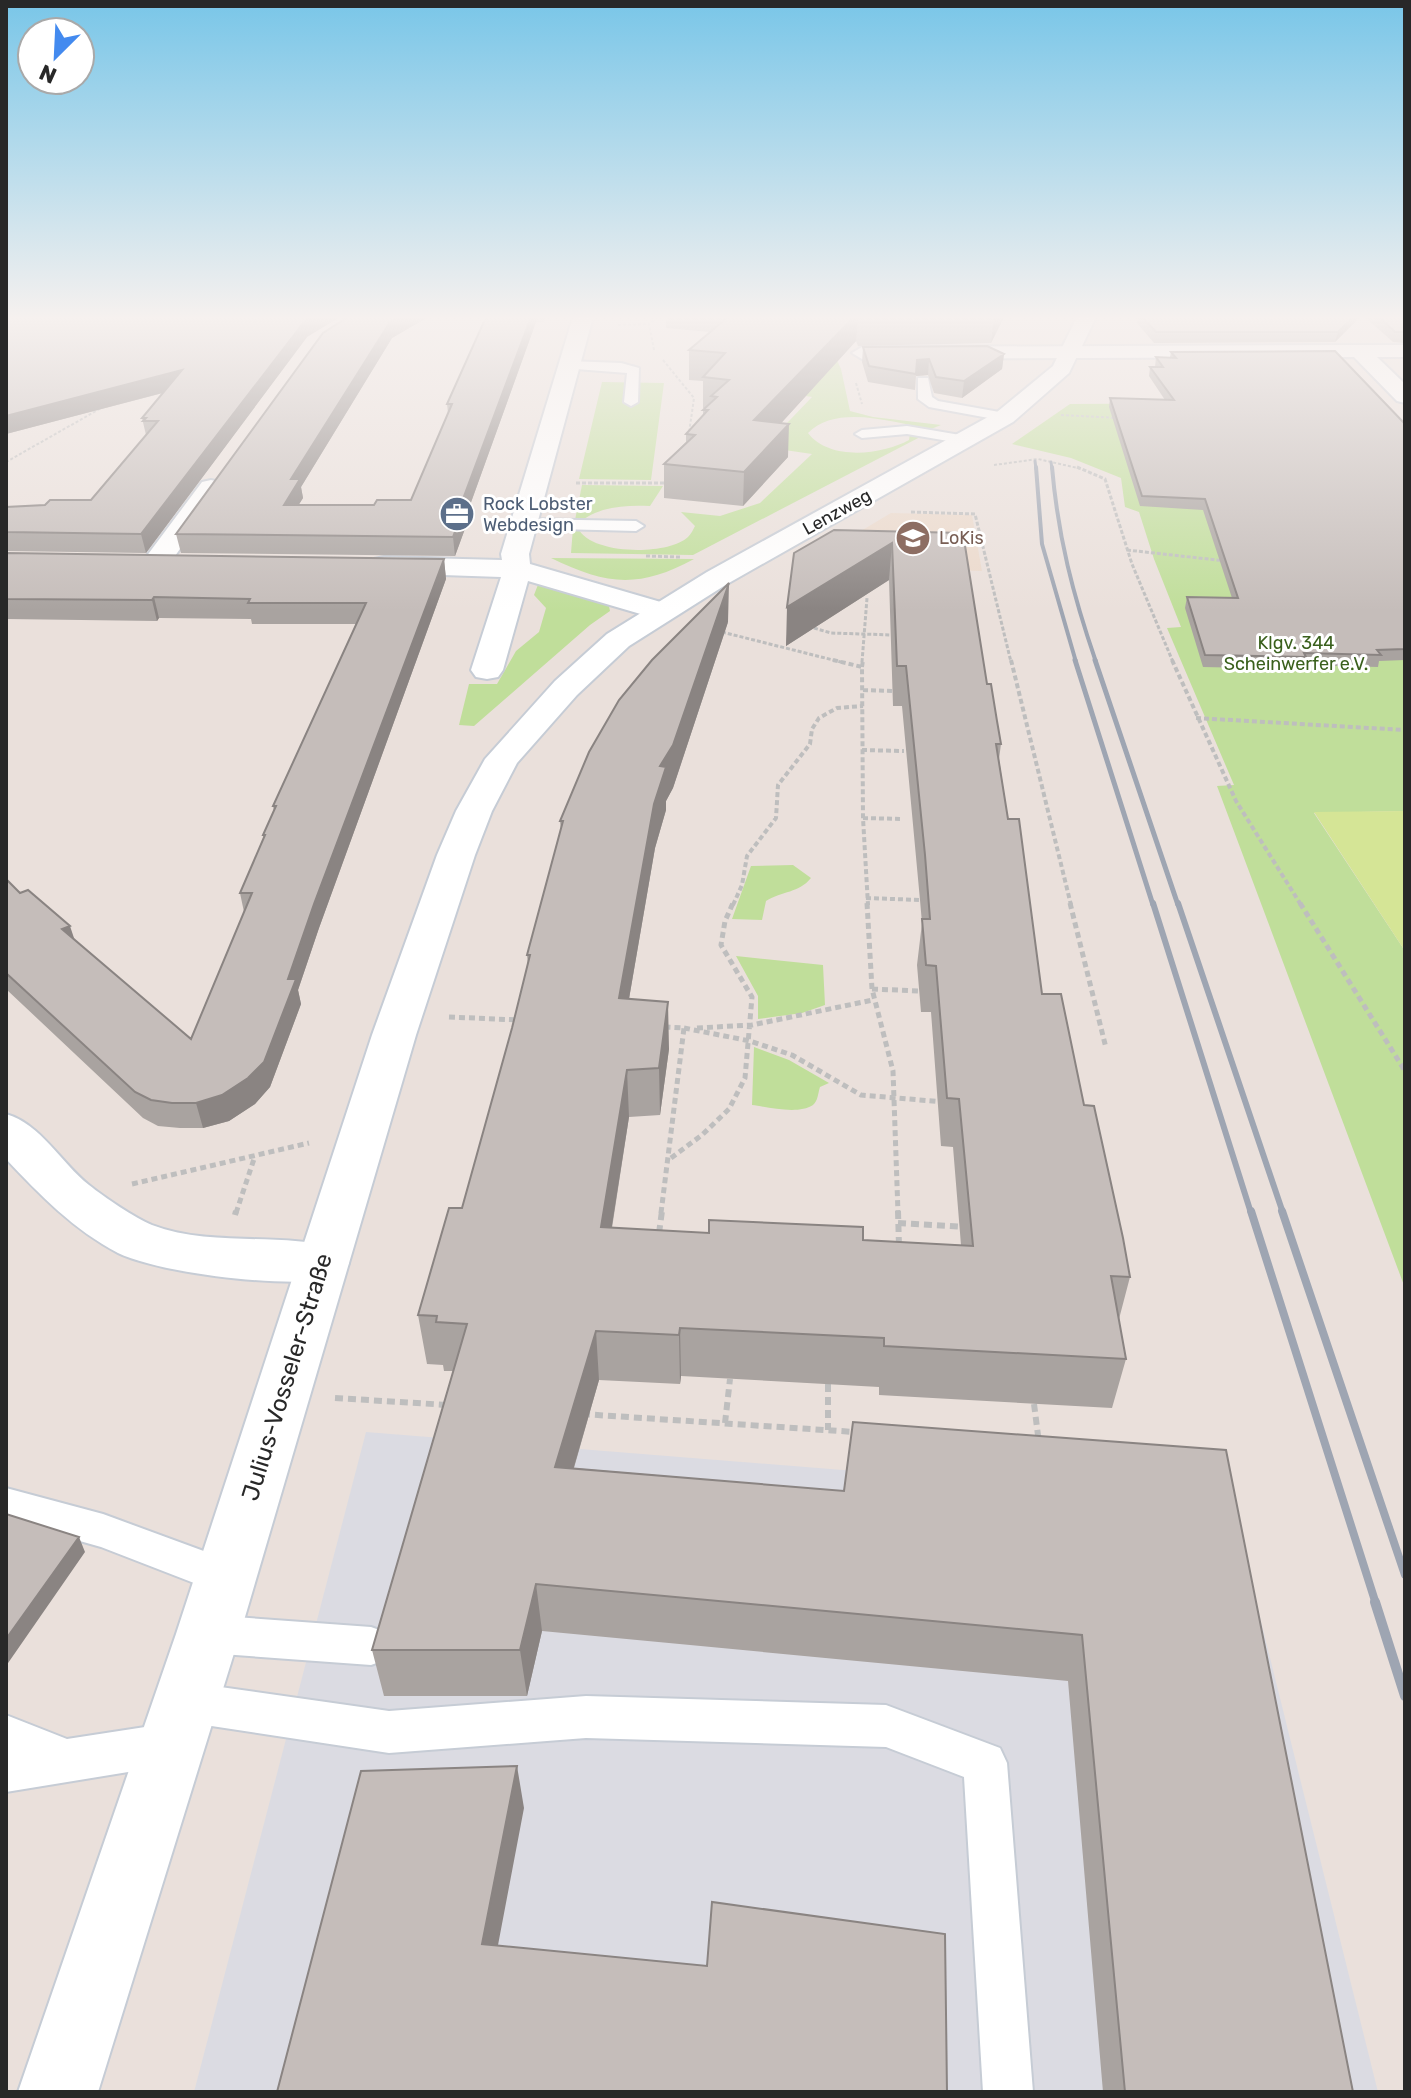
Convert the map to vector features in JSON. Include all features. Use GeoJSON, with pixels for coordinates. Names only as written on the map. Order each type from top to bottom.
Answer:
{"type":"FeatureCollection","features":[{"type":"Feature","properties":{"kind":"street"},"geometry":{"type":"LineString","coordinates":[[487,670],[517,569],[515,554],[554,415]]}},
{"type":"Feature","properties":{"kind":"street","name":"Lenzweg"},"geometry":{"type":"LineString","coordinates":[[566,688],[618,640],[658,613],[1008,415]]}},
{"type":"Feature","properties":{"kind":"street"},"geometry":{"type":"LineString","coordinates":[[156,563],[227,465]]}},
{"type":"Feature","properties":{"kind":"street"},"geometry":{"type":"LineString","coordinates":[[126,563],[186,563]]}},
{"type":"Feature","properties":{"kind":"street"},"geometry":{"type":"LineString","coordinates":[[355,565],[517,569],[658,613]]}},
{"type":"Feature","properties":{"kind":"street","name":"Julius-Vosseler-Straße"},"geometry":{"type":"LineString","coordinates":[[58,2092],[216,1605],[401,1015],[456,855],[474,811],[502,759],[566,688]]}},
{"type":"Feature","properties":{"kind":"street"},"geometry":{"type":"LineString","coordinates":[[6,1130],[72,1198],[137,1240],[221,1259],[323,1263]]}},
{"type":"Feature","properties":{"kind":"lane"},"geometry":{"type":"LineString","coordinates":[[862,434],[907,430],[966,440]]}},
{"type":"Feature","properties":{"kind":"lane"},"geometry":{"type":"LineString","coordinates":[[523,524],[636,526]]}},
{"type":"Feature","properties":{"kind":"lane"},"geometry":{"type":"LineString","coordinates":[[6,1504],[103,1531],[216,1605],[371,1646]]}},
{"type":"Feature","properties":{"kind":"lane"},"geometry":{"type":"LineString","coordinates":[[6,1770],[67,1761],[178,1723],[389,1732],[586,1717],[886,1726],[985,1763],[1008,2092]]}},
{"type":"Feature","properties":{"kind":"lane"},"geometry":{"type":"LineString","coordinates":[[6,1736],[67,1761]]}},
{"type":"Feature","properties":{"kind":"path"},"geometry":{"type":"LineString","coordinates":[[6,462],[90,415]]}},
{"type":"Feature","properties":{"kind":"path"},"geometry":{"type":"LineString","coordinates":[[687,441],[693,415]]}},
{"type":"Feature","properties":{"kind":"path"},"geometry":{"type":"LineString","coordinates":[[1047,415],[1124,419]]}},
{"type":"Feature","properties":{"kind":"path"},"geometry":{"type":"LineString","coordinates":[[67,416],[79,421]]}},
{"type":"Feature","properties":{"kind":"path"},"geometry":{"type":"LineString","coordinates":[[987,468],[1022,457],[1043,458],[1105,479],[1127,550],[1196,718],[1236,801],[1405,1071]]}},
{"type":"Feature","properties":{"kind":"path"},"geometry":{"type":"LineString","coordinates":[[535,483],[669,484],[663,495]]}},
{"type":"Feature","properties":{"kind":"path"},"geometry":{"type":"LineString","coordinates":[[976,515],[1106,1048]]}},
{"type":"Feature","properties":{"kind":"path"},"geometry":{"type":"LineString","coordinates":[[1127,550],[1238,563]]}},
{"type":"Feature","properties":{"kind":"path"},"geometry":{"type":"LineString","coordinates":[[867,598],[862,667],[866,898],[873,1000],[893,1071],[900,1258]]}},
{"type":"Feature","properties":{"kind":"path"},"geometry":{"type":"LineString","coordinates":[[658,613],[862,667]]}},
{"type":"Feature","properties":{"kind":"path"},"geometry":{"type":"LineString","coordinates":[[814,628],[831,633],[893,635]]}},
{"type":"Feature","properties":{"kind":"path"},"geometry":{"type":"LineString","coordinates":[[863,690],[893,691]]}},
{"type":"Feature","properties":{"kind":"path"},"geometry":{"type":"LineString","coordinates":[[669,1159],[702,1135],[729,1109],[745,1078],[752,1025],[752,997],[721,945],[725,921],[742,885],[747,856],[776,818],[778,785],[810,744],[812,729],[819,718],[837,708],[863,706]]}},
{"type":"Feature","properties":{"kind":"path"},"geometry":{"type":"LineString","coordinates":[[1196,718],[1405,730]]}},
{"type":"Feature","properties":{"kind":"path"},"geometry":{"type":"LineString","coordinates":[[862,750],[904,751]]}},
{"type":"Feature","properties":{"kind":"path"},"geometry":{"type":"LineString","coordinates":[[863,818],[902,819]]}},
{"type":"Feature","properties":{"kind":"path"},"geometry":{"type":"LineString","coordinates":[[866,898],[920,900]]}},
{"type":"Feature","properties":{"kind":"path"},"geometry":{"type":"LineString","coordinates":[[872,989],[919,991]]}},
{"type":"Feature","properties":{"kind":"path"},"geometry":{"type":"LineString","coordinates":[[652,1027],[752,1025],[873,1000]]}},
{"type":"Feature","properties":{"kind":"path"},"geometry":{"type":"LineString","coordinates":[[401,1015],[527,1021]]}},
{"type":"Feature","properties":{"kind":"path"},"geometry":{"type":"LineString","coordinates":[[684,1028],[750,1041],[792,1055],[861,1095],[953,1102]]}},
{"type":"Feature","properties":{"kind":"path"},"geometry":{"type":"LineString","coordinates":[[657,1247],[684,1028]]}},
{"type":"Feature","properties":{"kind":"path"},"geometry":{"type":"LineString","coordinates":[[72,1198],[365,1130]]}},
{"type":"Feature","properties":{"kind":"path"},"geometry":{"type":"LineString","coordinates":[[221,1259],[256,1155]]}},
{"type":"Feature","properties":{"kind":"path"},"geometry":{"type":"LineString","coordinates":[[898,1223],[975,1227]]}},
{"type":"Feature","properties":{"kind":"path"},"geometry":{"type":"LineString","coordinates":[[725,1423],[730,1379]]}},
{"type":"Feature","properties":{"kind":"path"},"geometry":{"type":"LineString","coordinates":[[828,1384],[828,1430]]}},
{"type":"Feature","properties":{"kind":"path"},"geometry":{"type":"LineString","coordinates":[[282,1395],[456,1406]]}},
{"type":"Feature","properties":{"kind":"path"},"geometry":{"type":"LineString","coordinates":[[1034,1404],[1039,1443]]}},
{"type":"Feature","properties":{"kind":"path"},"geometry":{"type":"LineString","coordinates":[[567,1413],[858,1432]]}},
{"type":"Feature","properties":{"kind":"path"},"geometry":{"type":"LineString","coordinates":[[1024,1442],[1054,1444]]}},
{"type":"Feature","properties":{"kind":"shaded area","name":"LoKis"},"geometry":{"type":"Polygon","coordinates":[[[891,513],[972,515],[982,571],[832,567],[811,561],[891,513]]]}},
{"type":"Feature","properties":{"kind":"shaded area"},"geometry":{"type":"Polygon","coordinates":[[[366,1432],[1231,1501],[1378,2092],[194,2092],[366,1432]]]}},
{"type":"Feature","properties":{"kind":"green space"},"geometry":{"type":"Polygon","coordinates":[[[594,415],[660,415],[651,480],[579,479],[594,415]]]}},
{"type":"Feature","properties":{"kind":"green space"},"geometry":{"type":"Polygon","coordinates":[[[795,415],[865,415],[941,425],[931,429],[850,417],[820,424],[808,433],[817,442],[829,448],[856,453],[898,445],[909,440],[910,433],[924,435],[693,555],[571,553],[573,528],[578,528],[585,537],[597,543],[613,548],[648,550],[678,543],[689,536],[695,526],[681,512],[720,516],[760,503],[812,454],[764,447],[795,415]]]}},
{"type":"Feature","properties":{"kind":"green space","name":"Klgv. 344 Scheinwerfer e.V."},"geometry":{"type":"Polygon","coordinates":[[[1054,415],[1253,415],[1405,562],[1405,811],[1314,813],[1405,951],[1405,1288],[1217,786],[1234,785],[1167,628],[1181,627],[1139,512],[1125,507],[1121,478],[1071,458],[1012,444],[1054,415]]]}},
{"type":"Feature","properties":{"kind":"green space"},"geometry":{"type":"Polygon","coordinates":[[[582,485],[663,486],[650,506],[605,510],[580,522],[575,520],[582,485]]]}},
{"type":"Feature","properties":{"kind":"green space"},"geometry":{"type":"Polygon","coordinates":[[[551,558],[694,559],[656,575],[622,580],[589,574],[551,558]]]}},
{"type":"Feature","properties":{"kind":"green space"},"geometry":{"type":"Polygon","coordinates":[[[539,582],[608,602],[610,611],[474,726],[459,725],[469,684],[497,684],[516,651],[539,632],[546,608],[534,595],[539,582]]]}},
{"type":"Feature","properties":{"kind":"green space"},"geometry":{"type":"Polygon","coordinates":[[[1405,811],[1405,951],[1314,812],[1405,811]]]}},
{"type":"Feature","properties":{"kind":"green space"},"geometry":{"type":"Polygon","coordinates":[[[793,865],[811,878],[801,887],[766,901],[762,920],[732,919],[751,866],[793,865]]]}},
{"type":"Feature","properties":{"kind":"green space"},"geometry":{"type":"Polygon","coordinates":[[[736,956],[823,965],[825,1005],[802,1013],[758,1019],[758,996],[736,956]]]}},
{"type":"Feature","properties":{"kind":"green space"},"geometry":{"type":"Polygon","coordinates":[[[754,1047],[789,1060],[829,1083],[820,1087],[816,1101],[807,1108],[783,1110],[752,1105],[754,1047]]]}},
{"type":"Feature","properties":{"kind":"building"},"geometry":{"type":"Polygon","coordinates":[[[145,415],[233,415],[141,534],[6,532],[6,507],[45,505],[50,500],[91,500],[158,421],[143,421],[146,418],[142,418],[145,415]]]}},
{"type":"Feature","properties":{"kind":"building"},"geometry":{"type":"Polygon","coordinates":[[[263,415],[331,415],[291,479],[300,479],[284,505],[374,505],[377,500],[411,500],[447,415],[494,415],[460,507],[464,507],[453,537],[176,534],[263,415]]]}},
{"type":"Feature","properties":{"kind":"building"},"geometry":{"type":"Polygon","coordinates":[[[704,415],[759,415],[754,420],[789,424],[744,472],[664,464],[695,435],[686,434],[704,415]]]}},
{"type":"Feature","properties":{"kind":"building"},"geometry":{"type":"Polygon","coordinates":[[[1116,415],[1396,415],[1405,424],[1405,649],[1377,650],[1381,655],[1205,655],[1187,597],[1238,598],[1205,499],[1142,496],[1116,415]]]}},
{"type":"Feature","properties":{"kind":"building"},"geometry":{"type":"Polygon","coordinates":[[[834,530],[963,533],[987,684],[991,684],[1001,744],[996,744],[1008,819],[1019,819],[1042,994],[1061,994],[1084,1105],[1094,1106],[1123,1238],[1130,1277],[1111,1276],[1126,1359],[884,1346],[884,1338],[680,1328],[679,1335],[596,1331],[555,1467],[844,1491],[853,1422],[1226,1450],[1353,2092],[1125,2092],[1082,1635],[536,1584],[520,1650],[372,1650],[467,1324],[436,1322],[437,1316],[418,1315],[449,1208],[462,1208],[512,1028],[530,955],[527,955],[563,821],[560,821],[589,752],[619,700],[652,660],[729,583],[673,745],[660,766],[666,767],[654,804],[619,998],[668,1002],[659,1068],[627,1070],[601,1227],[709,1233],[709,1220],[863,1227],[863,1240],[973,1246],[959,1099],[947,1098],[936,966],[926,965],[922,919],[930,919],[925,855],[906,666],[897,666],[892,543],[787,607],[794,553],[834,530]]]}},
{"type":"Feature","properties":{"kind":"building"},"geometry":{"type":"Polygon","coordinates":[[[6,553],[444,559],[314,904],[288,979],[296,979],[264,1062],[248,1078],[222,1095],[196,1103],[172,1103],[151,1100],[135,1092],[6,973],[6,879],[20,893],[28,890],[70,926],[62,929],[191,1039],[252,893],[240,893],[276,806],[273,806],[366,603],[248,603],[250,599],[154,597],[152,600],[6,599],[6,553]]]}},
{"type":"Feature","properties":{"kind":"building"},"geometry":{"type":"Polygon","coordinates":[[[6,1514],[79,1537],[6,1639],[6,1514]]]}},
{"type":"Feature","properties":{"kind":"building"},"geometry":{"type":"Polygon","coordinates":[[[517,1766],[482,1944],[707,1966],[712,1902],[945,1934],[947,2092],[277,2092],[361,1771],[517,1766]]]}},
{"type":"Feature","properties":{"kind":"railway"},"geometry":{"type":"LineString","coordinates":[[1035,461],[1036,469]]}},
{"type":"Feature","properties":{"kind":"railway"},"geometry":{"type":"LineString","coordinates":[[1051,462],[1052,469]]}},
{"type":"Feature","properties":{"kind":"railway"},"geometry":{"type":"LineString","coordinates":[[1036,467],[1042,544],[1076,662]]}},
{"type":"Feature","properties":{"kind":"railway"},"geometry":{"type":"LineString","coordinates":[[1052,467],[1068,566],[1096,662]]}},
{"type":"Feature","properties":{"kind":"railway"},"geometry":{"type":"LineString","coordinates":[[1075,660],[1153,905]]}},
{"type":"Feature","properties":{"kind":"railway"},"geometry":{"type":"LineString","coordinates":[[1095,660],[1178,905]]}},
{"type":"Feature","properties":{"kind":"railway"},"geometry":{"type":"LineString","coordinates":[[1153,903],[1251,1213]]}},
{"type":"Feature","properties":{"kind":"railway"},"geometry":{"type":"LineString","coordinates":[[1178,903],[1283,1213]]}},
{"type":"Feature","properties":{"kind":"railway"},"geometry":{"type":"LineString","coordinates":[[1251,1211],[1376,1604]]}},
{"type":"Feature","properties":{"kind":"railway"},"geometry":{"type":"LineString","coordinates":[[1282,1211],[1405,1575]]}},
{"type":"Feature","properties":{"kind":"railway"},"geometry":{"type":"LineString","coordinates":[[1375,1602],[1405,1696]]}},
{"type":"Feature","properties":{"kind":"place","name":"Rock Lobster Webdesign"},"geometry":{"type":"Point","coordinates":[457,514]}},
{"type":"Feature","properties":{"kind":"place","name":"LoKis"},"geometry":{"type":"Point","coordinates":[913,538]}}]}
